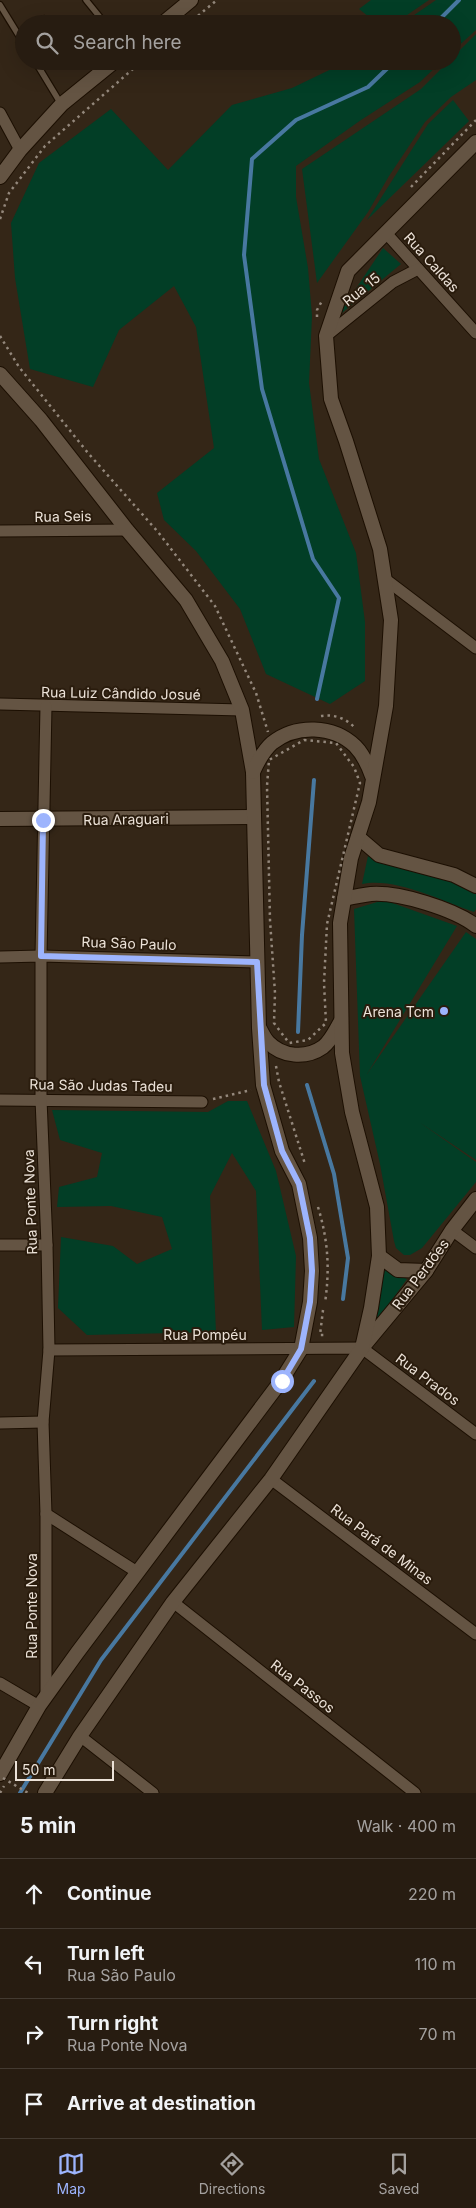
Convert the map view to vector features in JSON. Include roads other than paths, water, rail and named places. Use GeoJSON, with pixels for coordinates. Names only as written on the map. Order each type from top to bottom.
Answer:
{"type":"FeatureCollection","features":[{"type":"Feature","properties":{"kind":"main road"},"geometry":{"type":"LineString","coordinates":[[173,15],[191,0]]}},
{"type":"Feature","properties":{"kind":"main road"},"geometry":{"type":"LineString","coordinates":[[0,177],[20,150],[62,104],[104,70]]}},
{"type":"Feature","properties":{"kind":"main road"},"geometry":{"type":"LineString","coordinates":[[362,1348],[371,1308],[378,1256],[377,1207],[352,1112],[342,1053],[340,923],[352,858],[369,802],[387,696],[391,620],[380,549],[331,399],[326,336],[348,271],[476,142]]}},
{"type":"Feature","properties":{"kind":"main road"},"geometry":{"type":"LineString","coordinates":[[0,374],[6,387],[41,420],[127,530],[186,600],[222,661],[242,710],[253,772],[252,817],[259,1028],[264,1088],[282,1151],[299,1184],[310,1238],[312,1271],[310,1302],[301,1349],[282,1381],[42,1701],[1,1776]]}},
{"type":"Feature","properties":{"kind":"main road"},"geometry":{"type":"LineString","coordinates":[[253,772],[260,756],[273,742],[288,733],[306,729],[324,730],[341,736],[355,746],[366,760],[372,776]]}},
{"type":"Feature","properties":{"kind":"main road","name":"Rua Araguari"},"geometry":{"type":"LineString","coordinates":[[0,819],[252,817]]}},
{"type":"Feature","properties":{"kind":"main road"},"geometry":{"type":"LineString","coordinates":[[358,837],[379,855],[454,875],[476,886]]}},
{"type":"Feature","properties":{"kind":"main road"},"geometry":{"type":"LineString","coordinates":[[344,899],[372,894],[399,897],[450,911],[476,926]]}},
{"type":"Feature","properties":{"kind":"main road"},"geometry":{"type":"LineString","coordinates":[[259,1028],[268,1042],[282,1052],[293,1055],[309,1053],[324,1047],[342,1020]]}},
{"type":"Feature","properties":{"kind":"main road","name":"Rua Perdões"},"geometry":{"type":"LineString","coordinates":[[45,1793],[80,1736],[173,1602],[271,1479],[362,1348],[426,1271],[452,1230],[476,1199]]}},
{"type":"Feature","properties":{"kind":"main road"},"geometry":{"type":"LineString","coordinates":[[378,1256],[398,1270],[426,1271]]}},
{"type":"Feature","properties":{"kind":"street"},"geometry":{"type":"LineString","coordinates":[[0,114],[20,150]]}},
{"type":"Feature","properties":{"kind":"street","name":"Rua Caldas"},"geometry":{"type":"LineString","coordinates":[[386,233],[476,333]]}},
{"type":"Feature","properties":{"kind":"street","name":"Rua 15"},"geometry":{"type":"LineString","coordinates":[[326,336],[392,282],[418,269]]}},
{"type":"Feature","properties":{"kind":"street","name":"Rua Seis"},"geometry":{"type":"LineString","coordinates":[[0,531],[127,530]]}},
{"type":"Feature","properties":{"kind":"street"},"geometry":{"type":"LineString","coordinates":[[385,579],[476,648]]}},
{"type":"Feature","properties":{"kind":"street","name":"Rua Luiz Cândido Josué"},"geometry":{"type":"LineString","coordinates":[[0,704],[242,710]]}},
{"type":"Feature","properties":{"kind":"street","name":"Rua Ponte Nova"},"geometry":{"type":"LineString","coordinates":[[42,1701],[46,1514],[43,1422],[49,1350],[48,1245],[41,1099],[41,956],[46,706]]}},
{"type":"Feature","properties":{"kind":"street","name":"Rua São Paulo"},"geometry":{"type":"LineString","coordinates":[[0,956],[257,962]]}},
{"type":"Feature","properties":{"kind":"street","name":"Rua São Judas Tadeu"},"geometry":{"type":"LineString","coordinates":[[0,1100],[202,1102]]}},
{"type":"Feature","properties":{"kind":"street"},"geometry":{"type":"LineString","coordinates":[[452,1230],[476,1248]]}},
{"type":"Feature","properties":{"kind":"street"},"geometry":{"type":"LineString","coordinates":[[0,1245],[48,1245]]}},
{"type":"Feature","properties":{"kind":"street","name":"Rua Pompéu"},"geometry":{"type":"LineString","coordinates":[[49,1350],[362,1348]]}},
{"type":"Feature","properties":{"kind":"street","name":"Rua Prados"},"geometry":{"type":"LineString","coordinates":[[362,1348],[476,1434]]}},
{"type":"Feature","properties":{"kind":"street"},"geometry":{"type":"LineString","coordinates":[[0,1423],[43,1422]]}},
{"type":"Feature","properties":{"kind":"street","name":"Rua Pará de Minas"},"geometry":{"type":"LineString","coordinates":[[271,1479],[476,1634]]}},
{"type":"Feature","properties":{"kind":"street"},"geometry":{"type":"LineString","coordinates":[[46,1514],[137,1572]]}},
{"type":"Feature","properties":{"kind":"street","name":"Rua Passos"},"geometry":{"type":"LineString","coordinates":[[173,1602],[415,1793]]}},
{"type":"Feature","properties":{"kind":"street"},"geometry":{"type":"LineString","coordinates":[[0,1683],[42,1701]]}},
{"type":"Feature","properties":{"kind":"street"},"geometry":{"type":"LineString","coordinates":[[80,1736],[153,1793]]}},
{"type":"Feature","properties":{"kind":"lane"},"geometry":{"type":"LineString","coordinates":[[86,0],[97,15]]}},
{"type":"Feature","properties":{"kind":"lane"},"geometry":{"type":"LineString","coordinates":[[0,5],[15,26]]}},
{"type":"Feature","properties":{"kind":"lane"},"geometry":{"type":"LineString","coordinates":[[41,70],[62,104]]}},
{"type":"Feature","properties":{"kind":"waterway"},"geometry":{"type":"LineString","coordinates":[[444,15],[459,0]]}},
{"type":"Feature","properties":{"kind":"waterway"},"geometry":{"type":"LineString","coordinates":[[317,699],[339,598],[313,559],[262,389],[244,255],[252,159],[296,120],[368,87],[386,70]]}},
{"type":"Feature","properties":{"kind":"waterway"},"geometry":{"type":"LineString","coordinates":[[298,1032],[302,935],[314,780]]}},
{"type":"Feature","properties":{"kind":"waterway"},"geometry":{"type":"LineString","coordinates":[[307,1085],[334,1174],[348,1258],[343,1299]]}},
{"type":"Feature","properties":{"kind":"waterway"},"geometry":{"type":"LineString","coordinates":[[20,1793],[101,1660],[314,1381]]}},
{"type":"Feature","properties":{"kind":"place","name":"Arena Tcm"},"geometry":{"type":"Point","coordinates":[444,1011]}}]}
